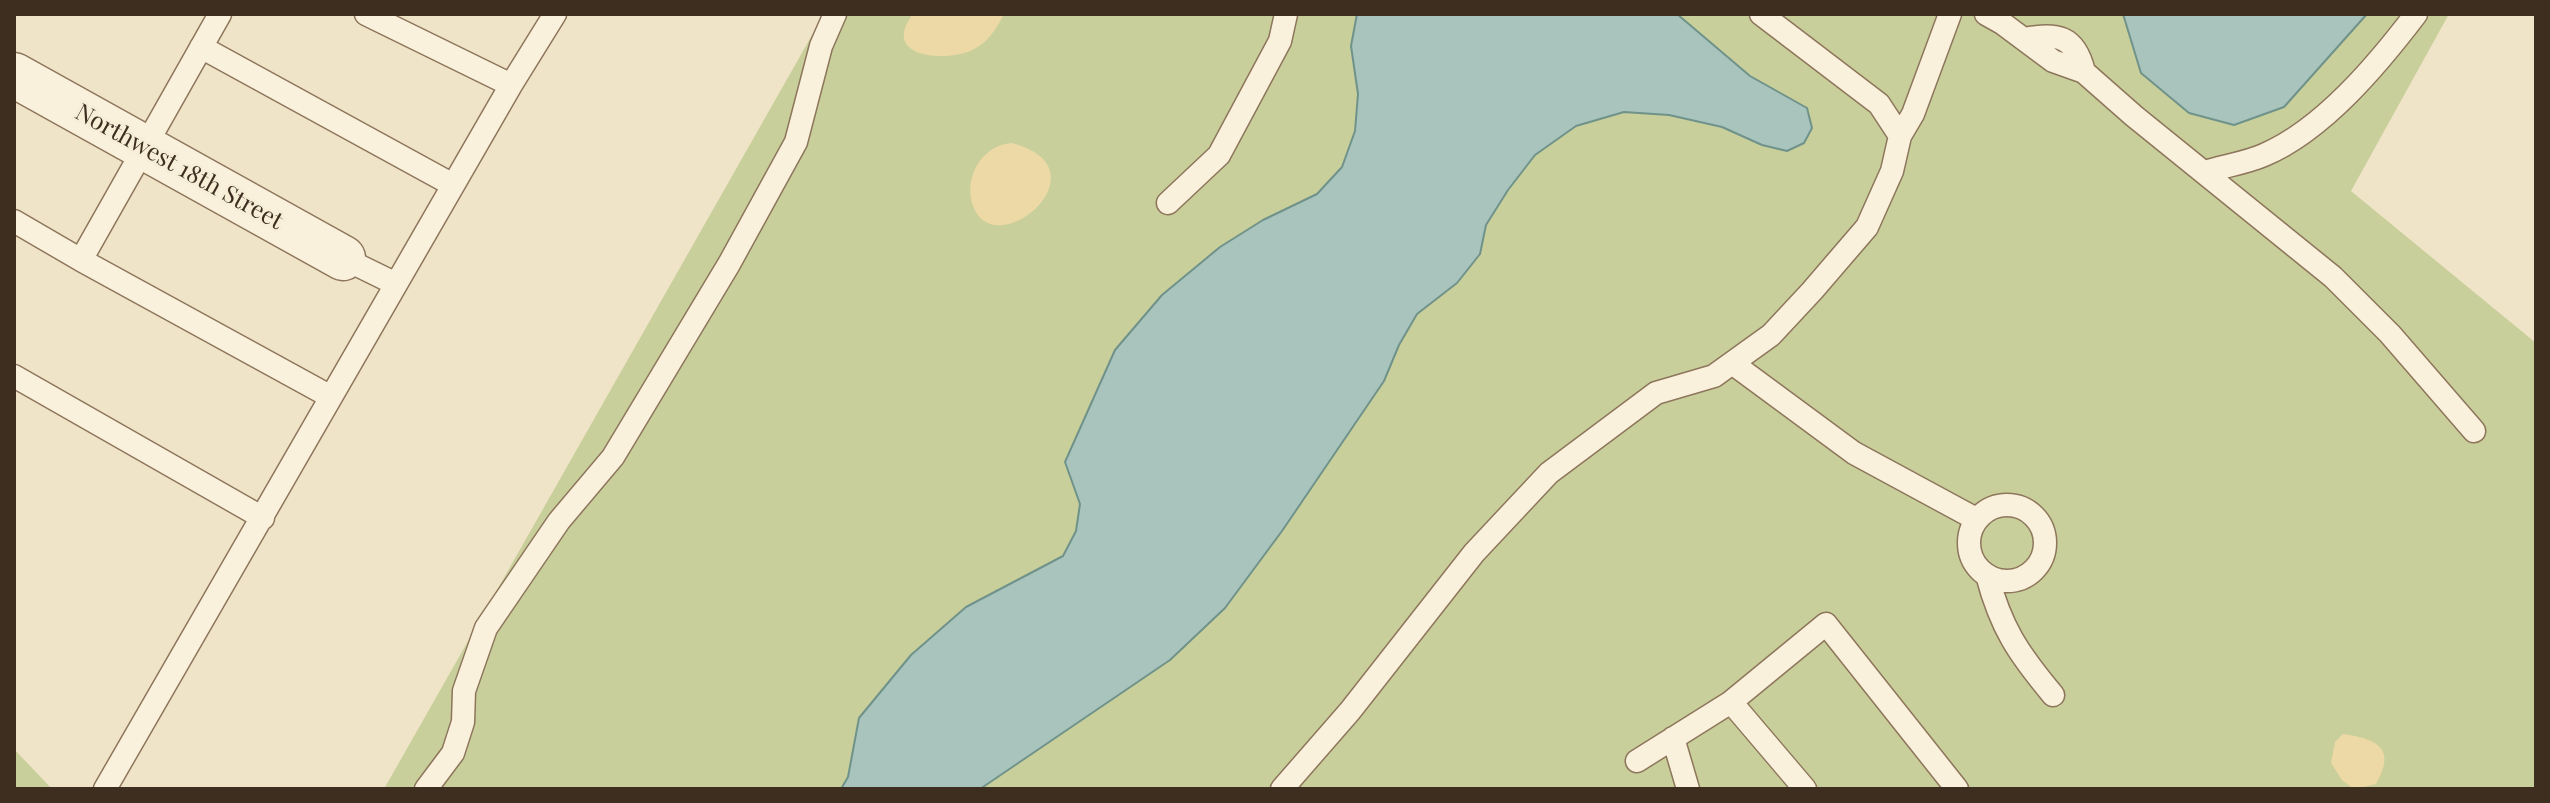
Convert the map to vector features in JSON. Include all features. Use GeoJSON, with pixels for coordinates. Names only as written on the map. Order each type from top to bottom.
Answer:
{"type":"FeatureCollection","features":[{"type":"Feature","properties":{"kind":"street","name":"Northwest 18th Street"},"geometry":{"type":"LineString","coordinates":[[14,75],[343,258]]}},
{"type":"Feature","properties":{"kind":"lane"},"geometry":{"type":"LineString","coordinates":[[81,260],[220,14]]}},
{"type":"Feature","properties":{"kind":"lane"},"geometry":{"type":"LineString","coordinates":[[366,14],[511,85]]}},
{"type":"Feature","properties":{"kind":"lane"},"geometry":{"type":"LineString","coordinates":[[105,789],[555,14]]}},
{"type":"Feature","properties":{"kind":"lane"},"geometry":{"type":"LineString","coordinates":[[426,789],[453,753],[463,722],[464,691],[486,628],[559,521],[613,457],[729,264],[796,142],[821,46],[835,14]]}},
{"type":"Feature","properties":{"kind":"lane"},"geometry":{"type":"LineString","coordinates":[[1168,203],[1219,155],[1280,41],[1286,14]]}},
{"type":"Feature","properties":{"kind":"lane"},"geometry":{"type":"LineString","coordinates":[[1761,14],[1879,104],[1900,136]]}},
{"type":"Feature","properties":{"kind":"lane"},"geometry":{"type":"LineString","coordinates":[[1282,789],[1350,711],[1474,553],[1549,473],[1656,393],[1714,376],[1771,335],[1812,291],[1867,227],[1892,171],[1900,136],[1913,114],[1950,14]]}},
{"type":"Feature","properties":{"kind":"lane"},"geometry":{"type":"LineString","coordinates":[[1986,14],[2024,39],[2049,34],[2068,40],[2081,59],[2084,72],[2333,277],[2390,334],[2474,431]]}},
{"type":"Feature","properties":{"kind":"lane"},"geometry":{"type":"LineString","coordinates":[[2205,172],[2264,156],[2307,130],[2360,80],[2416,14]]}},
{"type":"Feature","properties":{"kind":"lane"},"geometry":{"type":"LineString","coordinates":[[201,47],[453,185]]}},
{"type":"Feature","properties":{"kind":"lane"},"geometry":{"type":"LineString","coordinates":[[1885,114],[1913,114]]}},
{"type":"Feature","properties":{"kind":"lane"},"geometry":{"type":"LineString","coordinates":[[14,221],[331,397]]}},
{"type":"Feature","properties":{"kind":"lane"},"geometry":{"type":"LineString","coordinates":[[343,258],[396,284]]}},
{"type":"Feature","properties":{"kind":"lane"},"geometry":{"type":"LineString","coordinates":[[1732,363],[1854,453],[1976,519]]}},
{"type":"Feature","properties":{"kind":"lane"},"geometry":{"type":"LineString","coordinates":[[14,376],[263,518]]}},
{"type":"Feature","properties":{"kind":"lane"},"geometry":{"type":"LineString","coordinates":[[1999,504],[2026,507],[2044,528],[2045,555],[2028,576],[2002,582],[1987,575],[1978,570],[1968,545],[1976,519],[1999,504]]}},
{"type":"Feature","properties":{"kind":"lane"},"geometry":{"type":"LineString","coordinates":[[1987,575],[1996,608],[2020,656],[2053,695]]}},
{"type":"Feature","properties":{"kind":"lane"},"geometry":{"type":"LineString","coordinates":[[1637,761],[1731,702],[1826,624],[1957,789]]}},
{"type":"Feature","properties":{"kind":"lane"},"geometry":{"type":"LineString","coordinates":[[1731,702],[1805,789]]}},
{"type":"Feature","properties":{"kind":"lane"},"geometry":{"type":"LineString","coordinates":[[1673,738],[1688,789]]}},
{"type":"Feature","properties":{"kind":"green space"},"geometry":{"type":"Polygon","coordinates":[[[824,14],[2449,14],[2351,191],[2536,343],[2536,789],[384,789],[824,14]]]}},
{"type":"Feature","properties":{"kind":"green space"},"geometry":{"type":"Polygon","coordinates":[[[14,749],[52,789],[14,789],[14,749]]]}},
{"type":"Feature","properties":{"kind":"sand"},"geometry":{"type":"Polygon","coordinates":[[[913,14],[1004,14],[981,45],[965,53],[937,56],[911,49],[905,41],[905,29],[913,14]]]}},
{"type":"Feature","properties":{"kind":"sand"},"geometry":{"type":"Polygon","coordinates":[[[1012,143],[1039,156],[1050,172],[1049,190],[1038,207],[1021,219],[1002,225],[985,222],[973,206],[973,174],[984,156],[1001,145],[1012,143]]]}},
{"type":"Feature","properties":{"kind":"sand"},"geometry":{"type":"Polygon","coordinates":[[[2343,734],[2365,739],[2380,747],[2384,762],[2376,784],[2354,789],[2342,780],[2331,763],[2335,742],[2343,734]]]}},
{"type":"Feature","properties":{"kind":"water"},"geometry":{"type":"Polygon","coordinates":[[[1357,14],[1677,14],[1750,76],[1807,108],[1812,128],[1804,143],[1787,151],[1762,145],[1722,127],[1669,115],[1624,112],[1576,126],[1535,155],[1508,190],[1486,225],[1480,254],[1457,283],[1417,314],[1399,345],[1384,381],[1282,531],[1225,608],[1170,660],[980,789],[841,789],[848,777],[859,718],[911,655],[966,607],[1063,556],[1076,531],[1080,504],[1065,462],[1115,350],[1162,295],[1220,247],[1263,220],[1317,194],[1342,167],[1355,131],[1358,94],[1351,46],[1357,14]]]}},
{"type":"Feature","properties":{"kind":"water"},"geometry":{"type":"Polygon","coordinates":[[[2123,14],[2367,14],[2284,107],[2234,125],[2189,113],[2141,73],[2123,14]]]}}]}
